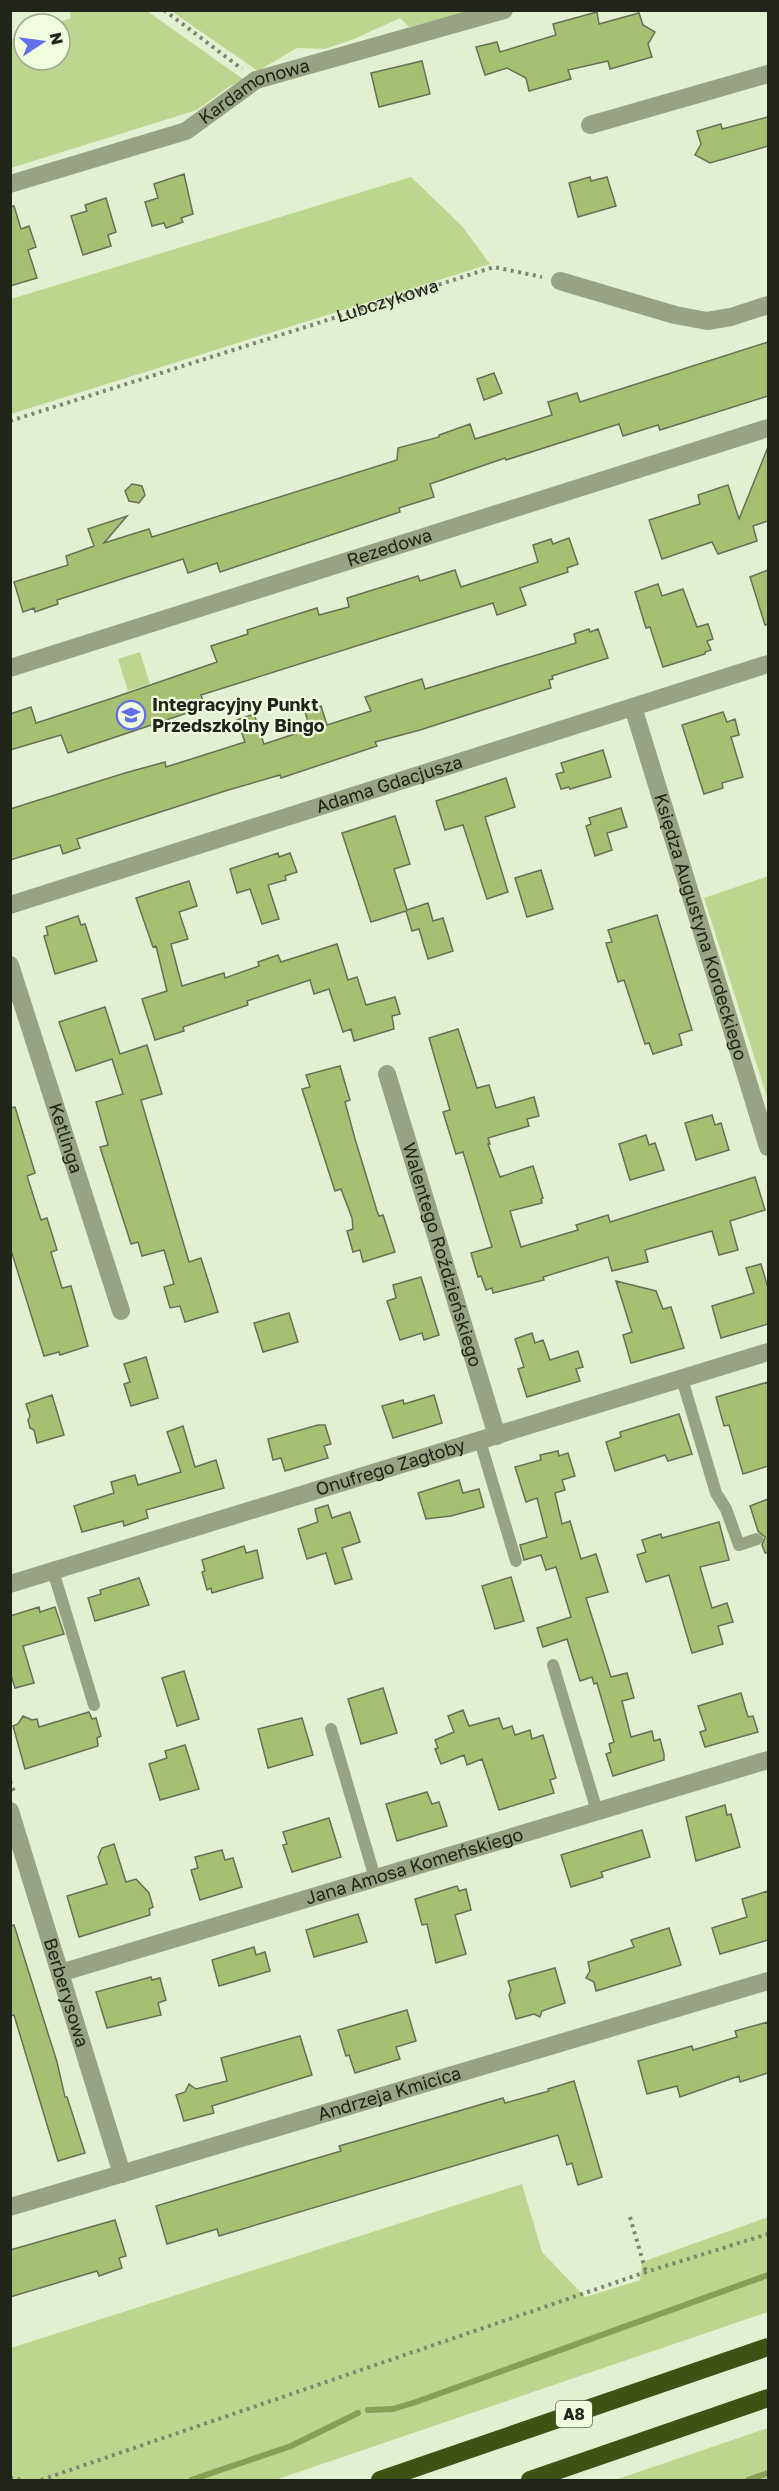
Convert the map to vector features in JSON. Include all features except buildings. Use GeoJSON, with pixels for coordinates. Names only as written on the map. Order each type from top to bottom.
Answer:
{"type":"FeatureCollection","features":[{"type":"Feature","properties":{"kind":"highway","name":"A8"},"geometry":{"type":"LineString","coordinates":[[380,2481],[768,2347]]}},
{"type":"Feature","properties":{"kind":"highway"},"geometry":{"type":"LineString","coordinates":[[530,2481],[768,2398]]}},
{"type":"Feature","properties":{"kind":"street","name":"Kardamonowa"},"geometry":{"type":"LineString","coordinates":[[10,184],[186,131],[256,80],[504,10]]}},
{"type":"Feature","properties":{"kind":"street"},"geometry":{"type":"LineString","coordinates":[[590,125],[768,74]]}},
{"type":"Feature","properties":{"kind":"street"},"geometry":{"type":"LineString","coordinates":[[560,281],[675,315],[706,321],[731,317],[768,305]]}},
{"type":"Feature","properties":{"kind":"street","name":"Rezedowa"},"geometry":{"type":"LineString","coordinates":[[10,668],[768,428]]}},
{"type":"Feature","properties":{"kind":"street","name":"Adama Gdacjusza"},"geometry":{"type":"LineString","coordinates":[[10,905],[768,664]]}},
{"type":"Feature","properties":{"kind":"street","name":"Księdza Augustyna Kordeckiego"},"geometry":{"type":"LineString","coordinates":[[633,707],[768,1147]]}},
{"type":"Feature","properties":{"kind":"street","name":"Ketlinga"},"geometry":{"type":"LineString","coordinates":[[10,965],[121,1311]]}},
{"type":"Feature","properties":{"kind":"street","name":"Walentego Roździeńskiego"},"geometry":{"type":"LineString","coordinates":[[387,1074],[488,1439]]}},
{"type":"Feature","properties":{"kind":"street","name":"Onufrego Zagłoby"},"geometry":{"type":"LineString","coordinates":[[10,1584],[768,1352]]}},
{"type":"Feature","properties":{"kind":"street","name":"Jana Amosa Komeńskiego"},"geometry":{"type":"LineString","coordinates":[[60,1973],[768,1760]]}},
{"type":"Feature","properties":{"kind":"street","name":"Berberysowa"},"geometry":{"type":"LineString","coordinates":[[10,1811],[122,2174]]}},
{"type":"Feature","properties":{"kind":"street","name":"Andrzeja Kmicica"},"geometry":{"type":"LineString","coordinates":[[10,2207],[768,1981]]}},
{"type":"Feature","properties":{"kind":"lane"},"geometry":{"type":"LineString","coordinates":[[682,1379],[716,1493],[726,1509],[739,1545],[757,1539]]}},
{"type":"Feature","properties":{"kind":"lane"},"geometry":{"type":"LineString","coordinates":[[488,1439],[516,1561]]}},
{"type":"Feature","properties":{"kind":"lane"},"geometry":{"type":"LineString","coordinates":[[53,1571],[94,1705]]}},
{"type":"Feature","properties":{"kind":"lane"},"geometry":{"type":"LineString","coordinates":[[553,1665],[597,1812]]}},
{"type":"Feature","properties":{"kind":"lane"},"geometry":{"type":"LineString","coordinates":[[331,1729],[375,1878]]}},
{"type":"Feature","properties":{"kind":"path"},"geometry":{"type":"LineString","coordinates":[[164,10],[256,80]]}},
{"type":"Feature","properties":{"kind":"path","name":"Lubczykowa"},"geometry":{"type":"LineString","coordinates":[[10,421],[494,267],[560,281]]}},
{"type":"Feature","properties":{"kind":"path"},"geometry":{"type":"LineString","coordinates":[[630,2217],[646,2272]]}},
{"type":"Feature","properties":{"kind":"path"},"geometry":{"type":"LineString","coordinates":[[41,2481],[646,2272],[768,2234]]}},
{"type":"Feature","properties":{"kind":"path"},"geometry":{"type":"LineString","coordinates":[[10,2478],[22,2481]]}},
{"type":"Feature","properties":{"kind":"green space"},"geometry":{"type":"Polygon","coordinates":[[[147,11],[243,79],[197,110],[11,168],[10,39],[12,38],[12,72],[72,72],[72,12],[70,12],[147,11]]]}},
{"type":"Feature","properties":{"kind":"green space"},"geometry":{"type":"Polygon","coordinates":[[[171,11],[473,11],[409,27],[400,18],[354,39],[325,49],[297,48],[258,71],[171,11]]]}},
{"type":"Feature","properties":{"kind":"green space"},"geometry":{"type":"Polygon","coordinates":[[[411,177],[462,226],[490,264],[11,414],[11,299],[411,177]]]}},
{"type":"Feature","properties":{"kind":"green space"},"geometry":{"type":"Polygon","coordinates":[[[140,652],[150,684],[128,691],[118,659],[140,652]]]}},
{"type":"Feature","properties":{"kind":"green space"},"geometry":{"type":"Polygon","coordinates":[[[768,876],[768,1097],[767,1097],[704,898],[768,876]]]}},
{"type":"Feature","properties":{"kind":"green space"},"geometry":{"type":"Polygon","coordinates":[[[522,2184],[542,2252],[585,2297],[640,2280],[642,2262],[768,2217],[768,2312],[275,2480],[11,2480],[11,2348],[522,2184]]]}},
{"type":"Feature","properties":{"kind":"green space"},"geometry":{"type":"Polygon","coordinates":[[[768,2428],[768,2480],[615,2480],[768,2428]]]}},
{"type":"Feature","properties":{"kind":"waterway"},"geometry":{"type":"LineString","coordinates":[[368,2410],[393,2409],[416,2402],[768,2275]]}},
{"type":"Feature","properties":{"kind":"waterway"},"geometry":{"type":"LineString","coordinates":[[191,2480],[291,2446],[358,2413]]}},
{"type":"Feature","properties":{"kind":"waterway"},"geometry":{"type":"LineString","coordinates":[[748,2480],[768,2473]]}},
{"type":"Feature","properties":{"kind":"place","name":"Integracyjny Punkt Przedszkolny Bingo"},"geometry":{"type":"Point","coordinates":[131,715]}}]}
